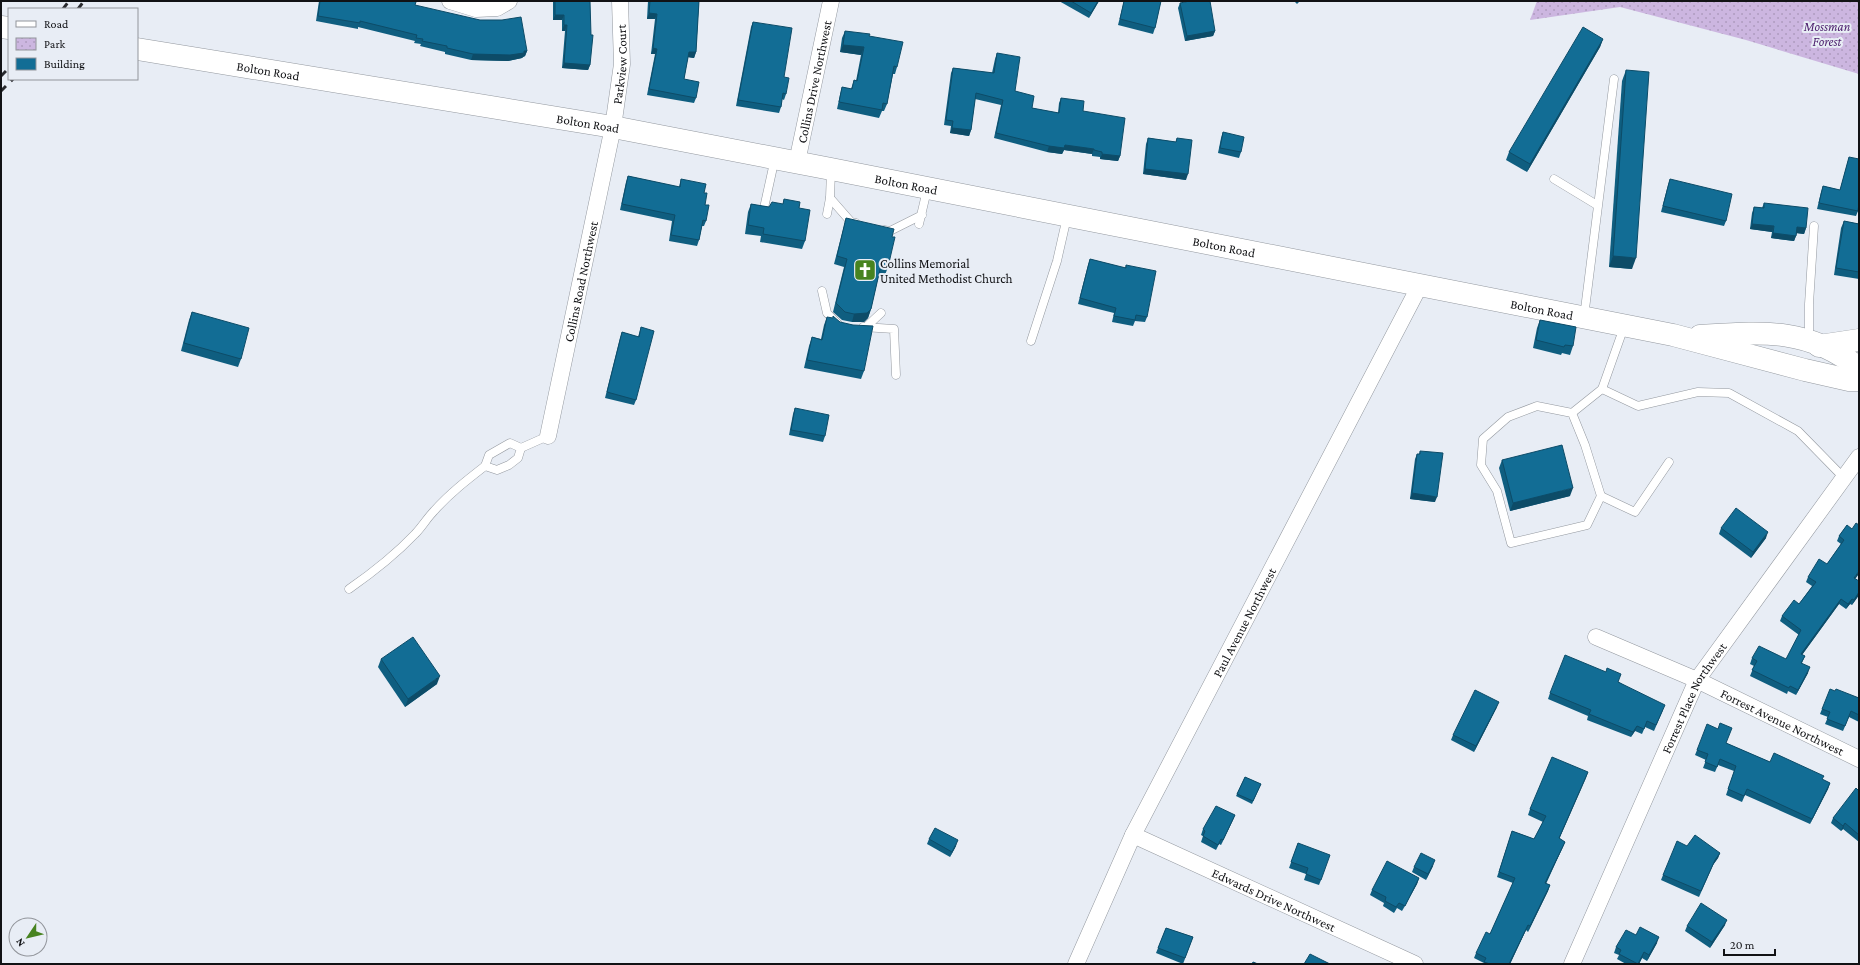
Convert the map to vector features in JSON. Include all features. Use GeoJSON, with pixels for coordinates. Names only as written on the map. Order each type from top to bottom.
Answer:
{"type":"FeatureCollection","features":[{"type":"Feature","properties":{"kind":"street"},"geometry":{"type":"LineString","coordinates":[[450,1],[476,8],[497,8],[508,1]]}},
{"type":"Feature","properties":{"kind":"street","name":"Parkview Court"},"geometry":{"type":"LineString","coordinates":[[613,127],[622,64],[620,1]]}},
{"type":"Feature","properties":{"kind":"street","name":"Collins Drive Northwest"},"geometry":{"type":"LineString","coordinates":[[797,162],[832,1]]}},
{"type":"Feature","properties":{"kind":"street","name":"Bolton Road"},"geometry":{"type":"LineString","coordinates":[[138,49],[613,127],[831,168],[1673,335],[1849,380],[1859,380]]}},
{"type":"Feature","properties":{"kind":"street","name":"Collins Road Northwest"},"geometry":{"type":"LineString","coordinates":[[548,436],[613,127]]}},
{"type":"Feature","properties":{"kind":"street","name":"Paul Avenue Northwest"},"geometry":{"type":"LineString","coordinates":[[1076,964],[1133,835],[1420,285]]}},
{"type":"Feature","properties":{"kind":"street"},"geometry":{"type":"LineString","coordinates":[[1816,339],[1833,331],[1859,334]]}},
{"type":"Feature","properties":{"kind":"street","name":"Bolton Road"},"geometry":{"type":"LineString","coordinates":[[1673,335],[1785,334],[1816,339],[1845,357],[1859,368]]}},
{"type":"Feature","properties":{"kind":"street"},"geometry":{"type":"LineString","coordinates":[[1720,348],[1773,348],[1816,339],[1859,340]]}},
{"type":"Feature","properties":{"kind":"street","name":"Forrest Place Northwest"},"geometry":{"type":"LineString","coordinates":[[1572,964],[1697,680],[1859,457]]}},
{"type":"Feature","properties":{"kind":"street","name":"Forrest Avenue Northwest"},"geometry":{"type":"LineString","coordinates":[[1596,637],[1697,680],[1859,759]]}},
{"type":"Feature","properties":{"kind":"street","name":"Edwards Drive Northwest"},"geometry":{"type":"LineString","coordinates":[[1133,835],[1415,964]]}},
{"type":"Feature","properties":{"kind":"lane"},"geometry":{"type":"LineString","coordinates":[[1583,318],[1614,79]]}},
{"type":"Feature","properties":{"kind":"lane"},"geometry":{"type":"LineString","coordinates":[[764,208],[775,158]]}},
{"type":"Feature","properties":{"kind":"lane"},"geometry":{"type":"LineString","coordinates":[[827,214],[830,198],[831,168]]}},
{"type":"Feature","properties":{"kind":"lane"},"geometry":{"type":"LineString","coordinates":[[1554,179],[1597,205]]}},
{"type":"Feature","properties":{"kind":"lane"},"geometry":{"type":"LineString","coordinates":[[919,224],[927,188]]}},
{"type":"Feature","properties":{"kind":"lane"},"geometry":{"type":"LineString","coordinates":[[830,198],[851,222],[890,231],[922,215]]}},
{"type":"Feature","properties":{"kind":"lane"},"geometry":{"type":"LineString","coordinates":[[1031,341],[1057,262],[1067,215]]}},
{"type":"Feature","properties":{"kind":"lane"},"geometry":{"type":"LineString","coordinates":[[1814,226],[1809,304],[1816,339]]}},
{"type":"Feature","properties":{"kind":"lane"},"geometry":{"type":"LineString","coordinates":[[822,291],[827,313],[838,325],[848,327],[894,329],[896,375]]}},
{"type":"Feature","properties":{"kind":"lane"},"geometry":{"type":"LineString","coordinates":[[866,327],[881,313]]}},
{"type":"Feature","properties":{"kind":"lane"},"geometry":{"type":"LineString","coordinates":[[1572,413],[1585,445],[1601,496],[1587,525],[1511,543],[1497,491],[1482,465],[1483,439],[1508,417],[1537,406],[1572,413],[1602,389],[1625,326]]}},
{"type":"Feature","properties":{"kind":"lane"},"geometry":{"type":"LineString","coordinates":[[1602,389],[1638,406],[1698,392],[1729,393],[1798,431],[1844,478]]}},
{"type":"Feature","properties":{"kind":"lane"},"geometry":{"type":"LineString","coordinates":[[349,589],[368,576],[389,558],[459,486],[485,466],[489,455],[510,443],[521,448],[548,436]]}},
{"type":"Feature","properties":{"kind":"lane"},"geometry":{"type":"LineString","coordinates":[[485,466],[497,470],[509,465],[518,458],[521,448]]}},
{"type":"Feature","properties":{"kind":"lane"},"geometry":{"type":"LineString","coordinates":[[1601,496],[1635,512],[1669,462]]}},
{"type":"Feature","properties":{"kind":"green space","name":"Mossman Forest"},"geometry":{"type":"Polygon","coordinates":[[[1537,1],[1859,1],[1859,74],[1746,40],[1620,7],[1530,20],[1537,1]]]}},
{"type":"Feature","properties":{"kind":"building"},"geometry":{"type":"Polygon","coordinates":[[[320,1],[413,1],[416,2],[415,5],[480,20],[502,20],[521,17],[527,51],[524,51],[524,53],[510,55],[473,54],[447,48],[447,46],[422,41],[423,39],[416,38],[417,35],[360,21],[360,23],[318,16],[320,1]]]}},
{"type":"Feature","properties":{"kind":"building"},"geometry":{"type":"Polygon","coordinates":[[[555,1],[590,1],[591,35],[593,35],[590,65],[564,63],[567,25],[564,25],[564,15],[555,15],[555,1]]]}},
{"type":"Feature","properties":{"kind":"building"},"geometry":{"type":"Polygon","coordinates":[[[650,1],[699,1],[696,52],[689,52],[684,79],[699,82],[696,98],[649,89],[657,49],[653,48],[657,14],[649,13],[650,1]]]}},
{"type":"Feature","properties":{"kind":"building"},"geometry":{"type":"Polygon","coordinates":[[[1071,1],[1098,1],[1091,13],[1071,1]]]}},
{"type":"Feature","properties":{"kind":"building"},"geometry":{"type":"Polygon","coordinates":[[[1124,1],[1161,1],[1155,28],[1120,19],[1124,1]]]}},
{"type":"Feature","properties":{"kind":"building"},"geometry":{"type":"Polygon","coordinates":[[[1190,1],[1210,1],[1215,31],[1187,36],[1180,3],[1190,1]]]}},
{"type":"Feature","properties":{"kind":"building"},"geometry":{"type":"Polygon","coordinates":[[[753,22],[792,28],[784,77],[789,78],[786,94],[783,93],[781,107],[738,100],[753,22]]]}},
{"type":"Feature","properties":{"kind":"building"},"geometry":{"type":"Polygon","coordinates":[[[1583,27],[1603,39],[1530,164],[1509,152],[1583,27]]]}},
{"type":"Feature","properties":{"kind":"building"},"geometry":{"type":"Polygon","coordinates":[[[845,31],[870,34],[869,36],[903,42],[897,67],[894,66],[887,104],[883,103],[882,110],[839,102],[842,87],[852,89],[854,80],[857,81],[864,47],[843,45],[845,31]]]}},
{"type":"Feature","properties":{"kind":"building"},"geometry":{"type":"Polygon","coordinates":[[[997,53],[1020,57],[1015,91],[1034,96],[1032,108],[1059,113],[1061,98],[1084,101],[1083,111],[1125,118],[1120,156],[1102,154],[1102,152],[1094,149],[1065,145],[1064,148],[1049,146],[996,133],[1003,100],[976,93],[971,130],[952,128],[953,121],[946,120],[953,68],[994,73],[997,53]]]}},
{"type":"Feature","properties":{"kind":"building"},"geometry":{"type":"Polygon","coordinates":[[[1626,70],[1649,72],[1636,258],[1613,256],[1626,70]]]}},
{"type":"Feature","properties":{"kind":"building"},"geometry":{"type":"Polygon","coordinates":[[[1223,132],[1244,137],[1241,152],[1220,148],[1223,132]]]}},
{"type":"Feature","properties":{"kind":"building"},"geometry":{"type":"Polygon","coordinates":[[[1148,138],[1176,142],[1177,138],[1192,140],[1188,174],[1145,169],[1148,138]]]}},
{"type":"Feature","properties":{"kind":"building"},"geometry":{"type":"Polygon","coordinates":[[[1849,157],[1859,159],[1858,211],[1819,203],[1823,186],[1840,190],[1849,157]]]}},
{"type":"Feature","properties":{"kind":"building"},"geometry":{"type":"Polygon","coordinates":[[[628,176],[680,187],[681,179],[706,184],[704,193],[707,193],[705,205],[709,205],[706,221],[703,220],[699,240],[671,235],[675,215],[622,204],[628,176]]]}},
{"type":"Feature","properties":{"kind":"building"},"geometry":{"type":"Polygon","coordinates":[[[1670,179],[1732,194],[1726,221],[1663,206],[1670,179]]]}},
{"type":"Feature","properties":{"kind":"building"},"geometry":{"type":"Polygon","coordinates":[[[784,199],[800,202],[799,208],[810,210],[805,241],[763,234],[764,228],[748,225],[751,204],[769,207],[772,202],[783,204],[784,199]]]}},
{"type":"Feature","properties":{"kind":"building"},"geometry":{"type":"Polygon","coordinates":[[[1764,203],[1808,208],[1806,228],[1797,227],[1796,236],[1773,233],[1774,226],[1752,224],[1754,207],[1764,208],[1764,203]]]}},
{"type":"Feature","properties":{"kind":"building","name":"Collins Memorial United Methodist Church"},"geometry":{"type":"Polygon","coordinates":[[[846,218],[894,229],[892,237],[895,237],[888,267],[881,265],[871,309],[867,313],[854,314],[845,312],[836,303],[847,259],[837,256],[846,218]]]}},
{"type":"Feature","properties":{"kind":"building"},"geometry":{"type":"Polygon","coordinates":[[[1844,221],[1859,224],[1859,272],[1836,268],[1844,221]]]}},
{"type":"Feature","properties":{"kind":"building"},"geometry":{"type":"Polygon","coordinates":[[[1090,259],[1126,268],[1126,265],[1156,271],[1147,317],[1136,315],[1135,320],[1114,316],[1116,308],[1080,298],[1090,259]]]}},
{"type":"Feature","properties":{"kind":"building"},"geometry":{"type":"Polygon","coordinates":[[[192,312],[249,328],[241,359],[184,343],[192,312]]]}},
{"type":"Feature","properties":{"kind":"building"},"geometry":{"type":"Polygon","coordinates":[[[833,316],[840,322],[853,325],[873,326],[864,371],[807,360],[812,337],[822,340],[827,317],[833,318],[833,316]]]}},
{"type":"Feature","properties":{"kind":"building"},"geometry":{"type":"Polygon","coordinates":[[[1540,320],[1576,327],[1573,346],[1565,345],[1564,347],[1536,340],[1540,320]]]}},
{"type":"Feature","properties":{"kind":"building"},"geometry":{"type":"Polygon","coordinates":[[[641,327],[654,331],[636,400],[607,392],[622,332],[639,337],[641,327]]]}},
{"type":"Feature","properties":{"kind":"building"},"geometry":{"type":"Polygon","coordinates":[[[795,408],[829,415],[825,436],[791,430],[795,408]]]}},
{"type":"Feature","properties":{"kind":"building"},"geometry":{"type":"Polygon","coordinates":[[[1562,445],[1573,488],[1513,503],[1502,460],[1562,445]]]}},
{"type":"Feature","properties":{"kind":"building"},"geometry":{"type":"Polygon","coordinates":[[[1420,451],[1443,453],[1437,497],[1412,493],[1417,454],[1420,454],[1420,451]]]}},
{"type":"Feature","properties":{"kind":"building"},"geometry":{"type":"Polygon","coordinates":[[[1736,508],[1768,532],[1753,552],[1721,528],[1736,508]]]}},
{"type":"Feature","properties":{"kind":"building"},"geometry":{"type":"Polygon","coordinates":[[[1856,523],[1859,525],[1859,571],[1854,578],[1859,581],[1859,592],[1854,600],[1852,599],[1848,604],[1841,599],[1801,654],[1805,656],[1801,663],[1810,667],[1798,690],[1790,686],[1789,688],[1752,670],[1757,661],[1752,658],[1759,646],[1786,659],[1801,630],[1782,616],[1794,600],[1799,604],[1816,582],[1808,577],[1819,559],[1827,564],[1844,540],[1839,536],[1847,525],[1852,529],[1856,523]]]}},
{"type":"Feature","properties":{"kind":"building"},"geometry":{"type":"Polygon","coordinates":[[[413,637],[440,676],[408,699],[381,659],[413,637]]]}},
{"type":"Feature","properties":{"kind":"building"},"geometry":{"type":"Polygon","coordinates":[[[1565,655],[1606,672],[1607,668],[1621,674],[1618,682],[1665,705],[1656,725],[1647,721],[1644,729],[1637,726],[1633,732],[1589,714],[1591,710],[1550,693],[1565,655]]]}},
{"type":"Feature","properties":{"kind":"building"},"geometry":{"type":"Polygon","coordinates":[[[1830,689],[1835,691],[1836,689],[1859,698],[1859,715],[1851,711],[1845,726],[1827,719],[1830,712],[1822,709],[1830,689]]]}},
{"type":"Feature","properties":{"kind":"building"},"geometry":{"type":"Polygon","coordinates":[[[1475,690],[1499,702],[1476,746],[1453,735],[1475,690]]]}},
{"type":"Feature","properties":{"kind":"building"},"geometry":{"type":"Polygon","coordinates":[[[1720,723],[1732,728],[1726,743],[1770,762],[1774,753],[1824,776],[1822,779],[1830,783],[1812,819],[1747,789],[1744,796],[1728,789],[1736,766],[1720,759],[1717,767],[1705,762],[1708,754],[1697,750],[1707,724],[1718,729],[1720,723]]]}},
{"type":"Feature","properties":{"kind":"building"},"geometry":{"type":"Polygon","coordinates":[[[1552,757],[1588,772],[1559,838],[1565,842],[1545,883],[1550,885],[1530,926],[1528,925],[1509,964],[1490,964],[1484,962],[1486,958],[1476,953],[1486,932],[1490,934],[1515,878],[1499,872],[1512,831],[1534,839],[1546,816],[1530,809],[1552,757]]]}},
{"type":"Feature","properties":{"kind":"building"},"geometry":{"type":"Polygon","coordinates":[[[1245,777],[1261,784],[1253,801],[1237,794],[1245,777]]]}},
{"type":"Feature","properties":{"kind":"building"},"geometry":{"type":"Polygon","coordinates":[[[1856,788],[1859,791],[1859,835],[1845,823],[1843,826],[1833,818],[1856,788]]]}},
{"type":"Feature","properties":{"kind":"building"},"geometry":{"type":"Polygon","coordinates":[[[1216,806],[1235,815],[1223,840],[1221,839],[1218,845],[1203,836],[1205,831],[1203,829],[1216,806]]]}},
{"type":"Feature","properties":{"kind":"building"},"geometry":{"type":"Polygon","coordinates":[[[935,828],[958,840],[952,852],[929,839],[935,828]]]}},
{"type":"Feature","properties":{"kind":"building"},"geometry":{"type":"Polygon","coordinates":[[[1695,835],[1720,853],[1715,860],[1701,891],[1663,875],[1677,841],[1687,846],[1695,835]]]}},
{"type":"Feature","properties":{"kind":"building"},"geometry":{"type":"Polygon","coordinates":[[[1298,843],[1330,855],[1321,880],[1306,874],[1308,868],[1291,862],[1298,843]]]}},
{"type":"Feature","properties":{"kind":"building"},"geometry":{"type":"Polygon","coordinates":[[[1421,853],[1435,860],[1428,874],[1414,867],[1421,853]]]}},
{"type":"Feature","properties":{"kind":"building"},"geometry":{"type":"Polygon","coordinates":[[[1387,861],[1419,878],[1405,906],[1399,903],[1396,907],[1385,901],[1386,897],[1372,890],[1387,861]]]}},
{"type":"Feature","properties":{"kind":"building"},"geometry":{"type":"Polygon","coordinates":[[[1701,903],[1727,920],[1712,942],[1687,926],[1701,903]]]}},
{"type":"Feature","properties":{"kind":"building"},"geometry":{"type":"Polygon","coordinates":[[[1640,927],[1659,937],[1649,955],[1644,952],[1638,964],[1619,954],[1621,950],[1616,947],[1626,930],[1636,935],[1640,927]]]}},
{"type":"Feature","properties":{"kind":"building"},"geometry":{"type":"Polygon","coordinates":[[[1166,928],[1193,937],[1185,958],[1158,948],[1166,928]]]}},
{"type":"Feature","properties":{"kind":"building"},"geometry":{"type":"Polygon","coordinates":[[[1310,954],[1330,964],[1304,964],[1310,954]]]}},
{"type":"Feature","properties":{"kind":"railway"},"geometry":{"type":"LineString","coordinates":[[64,8],[69,1]]}},
{"type":"Feature","properties":{"kind":"railway"},"geometry":{"type":"LineString","coordinates":[[79,8],[84,1]]}},
{"type":"Feature","properties":{"kind":"railway"},"geometry":{"type":"LineString","coordinates":[[1,76],[8,69]]}},
{"type":"Feature","properties":{"kind":"railway"},"geometry":{"type":"LineString","coordinates":[[1,91],[12,80]]}},
{"type":"Feature","properties":{"kind":"place","name":"Collins Memorial United Methodist Church"},"geometry":{"type":"Point","coordinates":[865,270]}}]}
